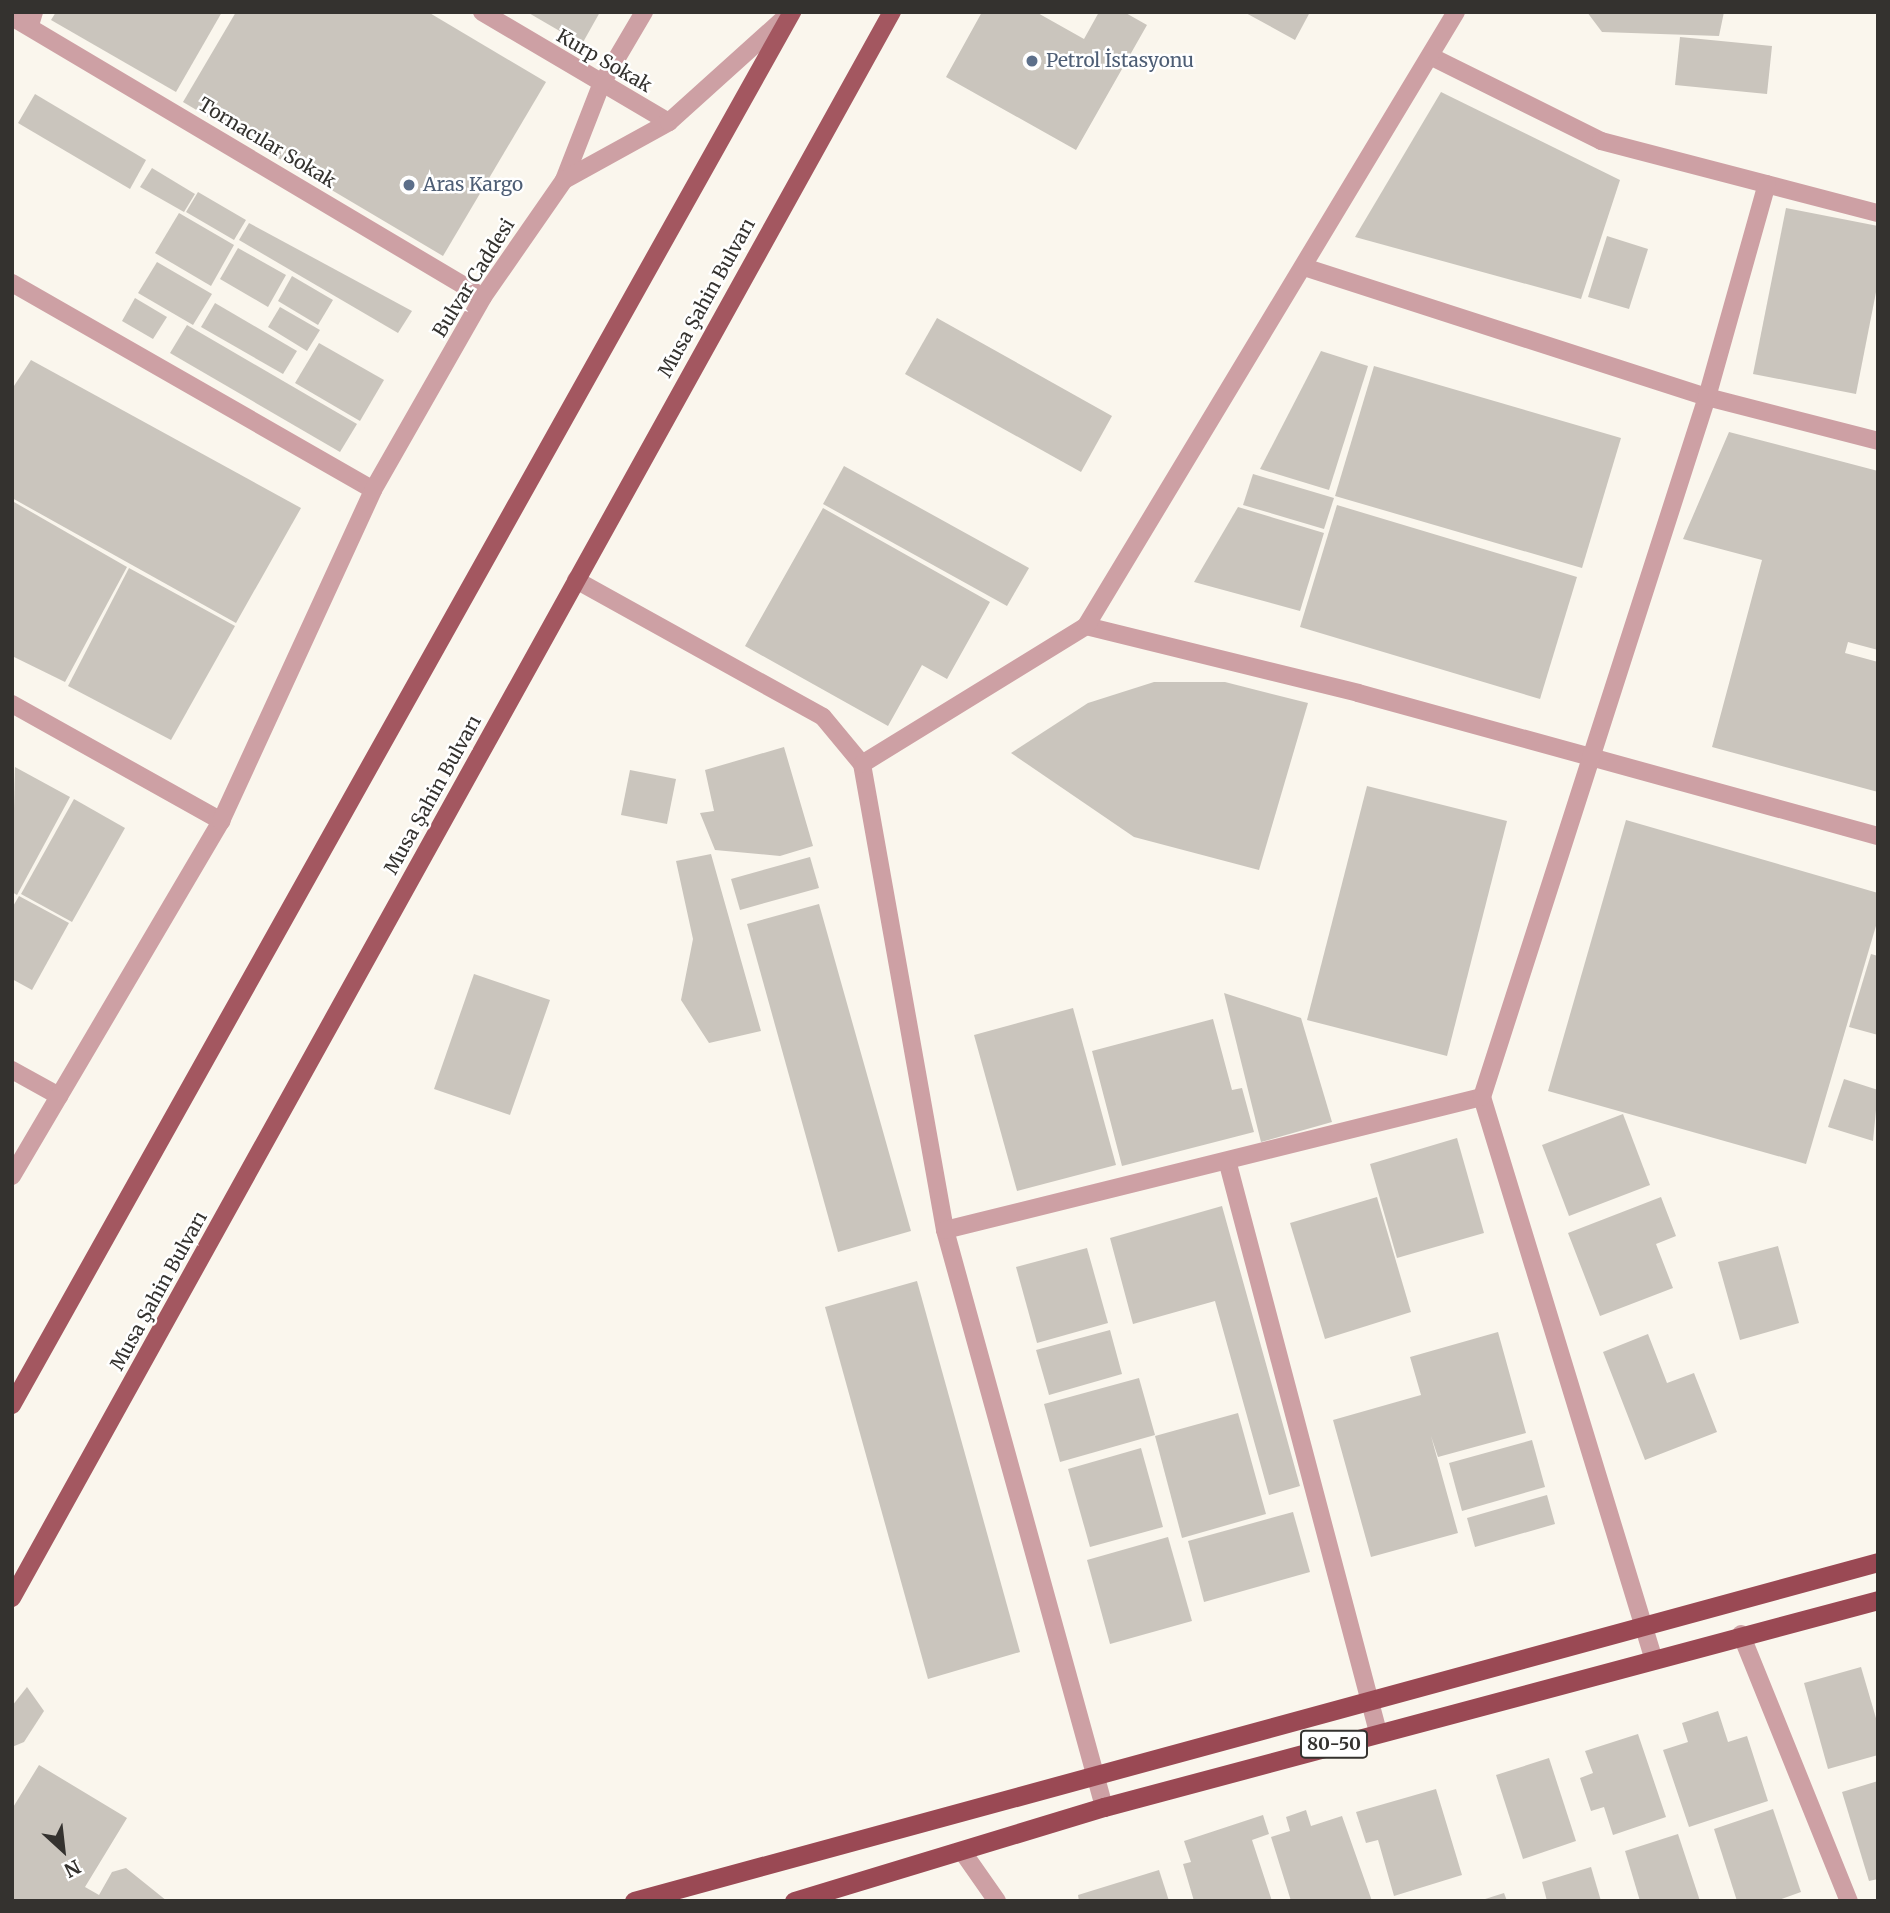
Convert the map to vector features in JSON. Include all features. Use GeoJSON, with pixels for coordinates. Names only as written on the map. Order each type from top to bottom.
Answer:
{"type":"FeatureCollection","features":[{"type":"Feature","properties":{"kind":"highway"},"geometry":{"type":"LineString","coordinates":[[634,1901],[1878,1562]]}},
{"type":"Feature","properties":{"kind":"highway","name":"80-50"},"geometry":{"type":"LineString","coordinates":[[794,1901],[1104,1807],[1653,1657],[1878,1600]]}},
{"type":"Feature","properties":{"kind":"main road"},"geometry":{"type":"LineString","coordinates":[[12,1405],[790,12]]}},
{"type":"Feature","properties":{"kind":"main road","name":"Musa Şahin Bulvarı"},"geometry":{"type":"LineString","coordinates":[[12,1598],[892,12]]}},
{"type":"Feature","properties":{"kind":"street","name":"Kurp Sokak"},"geometry":{"type":"LineString","coordinates":[[482,12],[601,85],[669,122]]}},
{"type":"Feature","properties":{"kind":"street","name":"Bulvar Caddesi"},"geometry":{"type":"LineString","coordinates":[[12,1176],[221,821],[373,491],[483,297],[564,180],[601,85],[644,12]]}},
{"type":"Feature","properties":{"kind":"street"},"geometry":{"type":"LineString","coordinates":[[564,180],[669,122],[775,31],[790,12]]}},
{"type":"Feature","properties":{"kind":"street"},"geometry":{"type":"LineString","coordinates":[[862,764],[1086,626],[1432,57],[1456,12]]}},
{"type":"Feature","properties":{"kind":"street","name":"Tornacılar Sokak"},"geometry":{"type":"LineString","coordinates":[[12,17],[32,19],[483,297]]}},
{"type":"Feature","properties":{"kind":"street"},"geometry":{"type":"LineString","coordinates":[[1432,57],[1601,141],[1878,213]]}},
{"type":"Feature","properties":{"kind":"street"},"geometry":{"type":"LineString","coordinates":[[1653,1657],[1482,1097],[1707,397],[1767,184]]}},
{"type":"Feature","properties":{"kind":"street"},"geometry":{"type":"LineString","coordinates":[[1304,267],[1707,397],[1878,441]]}},
{"type":"Feature","properties":{"kind":"street"},"geometry":{"type":"LineString","coordinates":[[12,283],[373,491]]}},
{"type":"Feature","properties":{"kind":"street"},"geometry":{"type":"LineString","coordinates":[[576,580],[823,717],[862,764],[945,1230],[1104,1807]]}},
{"type":"Feature","properties":{"kind":"street"},"geometry":{"type":"LineString","coordinates":[[1086,626],[1358,693],[1589,761],[1878,836]]}},
{"type":"Feature","properties":{"kind":"street"},"geometry":{"type":"LineString","coordinates":[[12,704],[221,821]]}},
{"type":"Feature","properties":{"kind":"street"},"geometry":{"type":"LineString","coordinates":[[12,1070],[59,1096]]}},
{"type":"Feature","properties":{"kind":"street"},"geometry":{"type":"LineString","coordinates":[[945,1230],[1228,1164],[1482,1097]]}},
{"type":"Feature","properties":{"kind":"street"},"geometry":{"type":"LineString","coordinates":[[1228,1164],[1378,1732]]}},
{"type":"Feature","properties":{"kind":"street"},"geometry":{"type":"LineString","coordinates":[[1741,1634],[1849,1901]]}},
{"type":"Feature","properties":{"kind":"street"},"geometry":{"type":"LineString","coordinates":[[962,1851],[997,1901]]}},
{"type":"Feature","properties":{"kind":"building"},"geometry":{"type":"Polygon","coordinates":[[[56,12],[222,12],[176,92],[51,20],[56,12]]]}},
{"type":"Feature","properties":{"kind":"building"},"geometry":{"type":"Polygon","coordinates":[[[236,12],[428,12],[546,82],[443,256],[183,102],[236,12]]]}},
{"type":"Feature","properties":{"kind":"building"},"geometry":{"type":"Polygon","coordinates":[[[527,12],[600,12],[582,44],[527,12]]]}},
{"type":"Feature","properties":{"kind":"building"},"geometry":{"type":"Polygon","coordinates":[[[982,12],[1036,12],[1084,39],[1099,12],[1124,12],[1147,25],[1076,150],[946,77],[982,12]]]}},
{"type":"Feature","properties":{"kind":"building"},"geometry":{"type":"Polygon","coordinates":[[[1244,12],[1310,12],[1295,40],[1244,12]]]}},
{"type":"Feature","properties":{"kind":"building"},"geometry":{"type":"Polygon","coordinates":[[[1587,12],[1724,12],[1719,36],[1602,32],[1587,12]]]}},
{"type":"Feature","properties":{"kind":"building"},"geometry":{"type":"Polygon","coordinates":[[[1680,37],[1772,46],[1767,94],[1675,85],[1680,37]]]}},
{"type":"Feature","properties":{"kind":"building"},"geometry":{"type":"Polygon","coordinates":[[[1441,92],[1620,180],[1581,299],[1355,237],[1441,92]]]}},
{"type":"Feature","properties":{"kind":"building"},"geometry":{"type":"Polygon","coordinates":[[[35,94],[146,160],[130,189],[18,123],[35,94]]]}},
{"type":"Feature","properties":{"kind":"building"},"geometry":{"type":"Polygon","coordinates":[[[152,168],[195,194],[184,212],[140,187],[152,168]]]}},
{"type":"Feature","properties":{"kind":"building"},"geometry":{"type":"Polygon","coordinates":[[[198,192],[246,220],[234,240],[186,212],[198,192]]]}},
{"type":"Feature","properties":{"kind":"building"},"geometry":{"type":"Polygon","coordinates":[[[1786,208],[1878,226],[1878,282],[1856,394],[1753,374],[1786,208]]]}},
{"type":"Feature","properties":{"kind":"building"},"geometry":{"type":"Polygon","coordinates":[[[179,213],[234,245],[211,286],[155,253],[179,213]]]}},
{"type":"Feature","properties":{"kind":"building"},"geometry":{"type":"Polygon","coordinates":[[[249,223],[412,311],[398,333],[239,240],[249,223]]]}},
{"type":"Feature","properties":{"kind":"building"},"geometry":{"type":"Polygon","coordinates":[[[1607,236],[1648,249],[1629,309],[1588,297],[1607,236]]]}},
{"type":"Feature","properties":{"kind":"building"},"geometry":{"type":"Polygon","coordinates":[[[238,248],[286,275],[268,307],[220,279],[238,248]]]}},
{"type":"Feature","properties":{"kind":"building"},"geometry":{"type":"Polygon","coordinates":[[[157,262],[212,294],[193,325],[138,293],[157,262]]]}},
{"type":"Feature","properties":{"kind":"building"},"geometry":{"type":"Polygon","coordinates":[[[292,276],[333,300],[318,325],[278,301],[292,276]]]}},
{"type":"Feature","properties":{"kind":"building"},"geometry":{"type":"Polygon","coordinates":[[[135,298],[167,317],[153,339],[122,321],[135,298]]]}},
{"type":"Feature","properties":{"kind":"building"},"geometry":{"type":"Polygon","coordinates":[[[215,303],[297,351],[283,374],[201,327],[215,303]]]}},
{"type":"Feature","properties":{"kind":"building"},"geometry":{"type":"Polygon","coordinates":[[[280,307],[320,330],[307,351],[268,327],[280,307]]]}},
{"type":"Feature","properties":{"kind":"building"},"geometry":{"type":"Polygon","coordinates":[[[937,318],[1112,416],[1081,472],[905,374],[937,318]]]}},
{"type":"Feature","properties":{"kind":"building"},"geometry":{"type":"Polygon","coordinates":[[[187,325],[357,424],[340,452],[170,353],[187,325]]]}},
{"type":"Feature","properties":{"kind":"building"},"geometry":{"type":"Polygon","coordinates":[[[319,343],[384,380],[360,421],[295,383],[319,343]]]}},
{"type":"Feature","properties":{"kind":"building"},"geometry":{"type":"Polygon","coordinates":[[[1321,351],[1368,366],[1329,490],[1260,469],[1321,351]]]}},
{"type":"Feature","properties":{"kind":"building"},"geometry":{"type":"Polygon","coordinates":[[[31,360],[301,508],[236,623],[12,498],[12,389],[31,360]]]}},
{"type":"Feature","properties":{"kind":"building"},"geometry":{"type":"Polygon","coordinates":[[[1374,366],[1621,438],[1582,568],[1335,496],[1374,366]]]}},
{"type":"Feature","properties":{"kind":"building"},"geometry":{"type":"Polygon","coordinates":[[[1729,432],[1878,471],[1878,650],[1848,642],[1845,653],[1878,662],[1878,792],[1712,747],[1762,560],[1683,539],[1729,432]]]}},
{"type":"Feature","properties":{"kind":"building"},"geometry":{"type":"Polygon","coordinates":[[[844,466],[1029,568],[1007,606],[823,504],[844,466]]]}},
{"type":"Feature","properties":{"kind":"building"},"geometry":{"type":"Polygon","coordinates":[[[1253,474],[1334,498],[1324,529],[1243,505],[1253,474]]]}},
{"type":"Feature","properties":{"kind":"building"},"geometry":{"type":"Polygon","coordinates":[[[14,502],[127,567],[65,682],[12,656],[14,502]]]}},
{"type":"Feature","properties":{"kind":"building"},"geometry":{"type":"Polygon","coordinates":[[[1337,505],[1577,577],[1540,699],[1300,627],[1337,505]]]}},
{"type":"Feature","properties":{"kind":"building"},"geometry":{"type":"Polygon","coordinates":[[[1238,507],[1324,533],[1300,611],[1194,582],[1238,507]]]}},
{"type":"Feature","properties":{"kind":"building"},"geometry":{"type":"Polygon","coordinates":[[[823,508],[990,602],[947,679],[922,665],[888,726],[745,646],[823,508]]]}},
{"type":"Feature","properties":{"kind":"building"},"geometry":{"type":"Polygon","coordinates":[[[129,568],[235,626],[171,740],[68,686],[129,568]]]}},
{"type":"Feature","properties":{"kind":"building"},"geometry":{"type":"Polygon","coordinates":[[[1154,682],[1225,682],[1308,703],[1259,870],[1134,837],[1011,753],[1088,703],[1154,682]]]}},
{"type":"Feature","properties":{"kind":"building"},"geometry":{"type":"Polygon","coordinates":[[[784,747],[813,846],[780,856],[715,850],[700,813],[714,811],[705,770],[784,747]]]}},
{"type":"Feature","properties":{"kind":"building"},"geometry":{"type":"Polygon","coordinates":[[[15,767],[70,797],[17,895],[12,892],[15,767]]]}},
{"type":"Feature","properties":{"kind":"building"},"geometry":{"type":"Polygon","coordinates":[[[630,770],[676,779],[667,824],[621,815],[630,770]]]}},
{"type":"Feature","properties":{"kind":"building"},"geometry":{"type":"Polygon","coordinates":[[[1367,786],[1507,821],[1447,1056],[1307,1020],[1367,786]]]}},
{"type":"Feature","properties":{"kind":"building"},"geometry":{"type":"Polygon","coordinates":[[[74,799],[125,828],[72,922],[21,894],[74,799]]]}},
{"type":"Feature","properties":{"kind":"building"},"geometry":{"type":"Polygon","coordinates":[[[1626,820],[1878,893],[1878,919],[1806,1164],[1548,1091],[1626,820]]]}},
{"type":"Feature","properties":{"kind":"building"},"geometry":{"type":"Polygon","coordinates":[[[711,854],[761,1031],[709,1043],[681,1000],[693,939],[676,861],[711,854]]]}},
{"type":"Feature","properties":{"kind":"building"},"geometry":{"type":"Polygon","coordinates":[[[810,857],[819,888],[740,910],[731,879],[810,857]]]}},
{"type":"Feature","properties":{"kind":"building"},"geometry":{"type":"Polygon","coordinates":[[[19,896],[69,923],[32,990],[12,979],[12,908],[19,896]]]}},
{"type":"Feature","properties":{"kind":"building"},"geometry":{"type":"Polygon","coordinates":[[[819,904],[911,1231],[838,1252],[747,924],[819,904]]]}},
{"type":"Feature","properties":{"kind":"building"},"geometry":{"type":"Polygon","coordinates":[[[1871,954],[1878,956],[1878,1035],[1849,1027],[1871,954]]]}},
{"type":"Feature","properties":{"kind":"building"},"geometry":{"type":"Polygon","coordinates":[[[474,974],[550,1000],[510,1115],[434,1089],[474,974]]]}},
{"type":"Feature","properties":{"kind":"building"},"geometry":{"type":"Polygon","coordinates":[[[1224,993],[1301,1018],[1332,1122],[1261,1142],[1224,993]]]}},
{"type":"Feature","properties":{"kind":"building"},"geometry":{"type":"Polygon","coordinates":[[[1073,1008],[1116,1165],[1017,1191],[974,1035],[1073,1008]]]}},
{"type":"Feature","properties":{"kind":"building"},"geometry":{"type":"Polygon","coordinates":[[[1213,1019],[1232,1090],[1242,1088],[1254,1132],[1122,1166],[1092,1051],[1213,1019]]]}},
{"type":"Feature","properties":{"kind":"building"},"geometry":{"type":"Polygon","coordinates":[[[1844,1079],[1878,1090],[1873,1141],[1828,1127],[1844,1079]]]}},
{"type":"Feature","properties":{"kind":"building"},"geometry":{"type":"Polygon","coordinates":[[[1623,1114],[1650,1185],[1569,1216],[1542,1145],[1623,1114]]]}},
{"type":"Feature","properties":{"kind":"building"},"geometry":{"type":"Polygon","coordinates":[[[1457,1138],[1484,1233],[1397,1258],[1370,1164],[1457,1138]]]}},
{"type":"Feature","properties":{"kind":"building"},"geometry":{"type":"Polygon","coordinates":[[[1377,1197],[1411,1312],[1325,1339],[1290,1223],[1377,1197]]]}},
{"type":"Feature","properties":{"kind":"building"},"geometry":{"type":"Polygon","coordinates":[[[1661,1197],[1676,1236],[1656,1244],[1673,1288],[1600,1316],[1568,1233],[1661,1197]]]}},
{"type":"Feature","properties":{"kind":"building"},"geometry":{"type":"Polygon","coordinates":[[[1222,1206],[1300,1486],[1269,1495],[1215,1301],[1133,1324],[1110,1238],[1222,1206]]]}},
{"type":"Feature","properties":{"kind":"building"},"geometry":{"type":"Polygon","coordinates":[[[1778,1246],[1799,1323],[1740,1340],[1718,1262],[1778,1246]]]}},
{"type":"Feature","properties":{"kind":"building"},"geometry":{"type":"Polygon","coordinates":[[[1087,1248],[1108,1323],[1037,1343],[1016,1267],[1087,1248]]]}},
{"type":"Feature","properties":{"kind":"building"},"geometry":{"type":"Polygon","coordinates":[[[917,1281],[1020,1652],[928,1679],[825,1307],[917,1281]]]}},
{"type":"Feature","properties":{"kind":"building"},"geometry":{"type":"Polygon","coordinates":[[[1110,1330],[1122,1374],[1049,1395],[1036,1350],[1110,1330]]]}},
{"type":"Feature","properties":{"kind":"building"},"geometry":{"type":"Polygon","coordinates":[[[1498,1332],[1526,1433],[1438,1457],[1431,1436],[1458,1533],[1371,1557],[1333,1420],[1421,1395],[1410,1357],[1498,1332]]]}},
{"type":"Feature","properties":{"kind":"building"},"geometry":{"type":"Polygon","coordinates":[[[1648,1334],[1667,1383],[1694,1373],[1717,1432],[1645,1460],[1603,1352],[1648,1334]]]}},
{"type":"Feature","properties":{"kind":"building"},"geometry":{"type":"Polygon","coordinates":[[[1139,1378],[1155,1435],[1060,1462],[1044,1404],[1139,1378]]]}},
{"type":"Feature","properties":{"kind":"building"},"geometry":{"type":"Polygon","coordinates":[[[1238,1413],[1266,1514],[1182,1538],[1155,1436],[1238,1413]]]}},
{"type":"Feature","properties":{"kind":"building"},"geometry":{"type":"Polygon","coordinates":[[[1532,1440],[1545,1487],[1462,1511],[1449,1463],[1532,1440]]]}},
{"type":"Feature","properties":{"kind":"building"},"geometry":{"type":"Polygon","coordinates":[[[1141,1448],[1163,1527],[1090,1547],[1068,1469],[1141,1448]]]}},
{"type":"Feature","properties":{"kind":"building"},"geometry":{"type":"Polygon","coordinates":[[[1547,1495],[1555,1524],[1475,1547],[1467,1518],[1547,1495]]]}},
{"type":"Feature","properties":{"kind":"building"},"geometry":{"type":"Polygon","coordinates":[[[1293,1512],[1310,1572],[1204,1602],[1188,1541],[1293,1512]]]}},
{"type":"Feature","properties":{"kind":"building"},"geometry":{"type":"Polygon","coordinates":[[[1168,1537],[1192,1621],[1110,1644],[1087,1560],[1168,1537]]]}},
{"type":"Feature","properties":{"kind":"building"},"geometry":{"type":"Polygon","coordinates":[[[1861,1667],[1878,1725],[1878,1755],[1828,1769],[1804,1683],[1861,1667]]]}},
{"type":"Feature","properties":{"kind":"building"},"geometry":{"type":"Polygon","coordinates":[[[27,1687],[44,1711],[24,1742],[12,1747],[12,1706],[27,1687]]]}},
{"type":"Feature","properties":{"kind":"building"},"geometry":{"type":"Polygon","coordinates":[[[1718,1711],[1728,1742],[1747,1736],[1768,1801],[1689,1827],[1663,1750],[1688,1742],[1682,1723],[1718,1711]]]}},
{"type":"Feature","properties":{"kind":"building"},"geometry":{"type":"Polygon","coordinates":[[[1638,1734],[1666,1817],[1613,1835],[1604,1807],[1591,1811],[1580,1778],[1593,1773],[1585,1751],[1638,1734]]]}},
{"type":"Feature","properties":{"kind":"building"},"geometry":{"type":"Polygon","coordinates":[[[1549,1758],[1576,1841],[1523,1859],[1496,1775],[1549,1758]]]}},
{"type":"Feature","properties":{"kind":"building"},"geometry":{"type":"Polygon","coordinates":[[[39,1765],[127,1818],[85,1887],[99,1895],[112,1872],[126,1868],[167,1901],[12,1901],[12,1809],[39,1765]]]}},
{"type":"Feature","properties":{"kind":"building"},"geometry":{"type":"Polygon","coordinates":[[[1878,1781],[1878,1879],[1869,1881],[1842,1792],[1878,1781]]]}},
{"type":"Feature","properties":{"kind":"building"},"geometry":{"type":"Polygon","coordinates":[[[1436,1789],[1462,1875],[1394,1896],[1378,1840],[1366,1843],[1356,1812],[1436,1789]]]}},
{"type":"Feature","properties":{"kind":"building"},"geometry":{"type":"Polygon","coordinates":[[[1773,1809],[1801,1892],[1776,1901],[1737,1901],[1714,1829],[1773,1809]]]}},
{"type":"Feature","properties":{"kind":"building"},"geometry":{"type":"Polygon","coordinates":[[[1306,1810],[1311,1826],[1342,1816],[1372,1901],[1291,1901],[1271,1837],[1290,1831],[1286,1817],[1306,1810]]]}},
{"type":"Feature","properties":{"kind":"building"},"geometry":{"type":"Polygon","coordinates":[[[1263,1815],[1269,1834],[1252,1840],[1272,1901],[1194,1901],[1183,1864],[1191,1862],[1184,1841],[1263,1815]]]}},
{"type":"Feature","properties":{"kind":"building"},"geometry":{"type":"Polygon","coordinates":[[[1678,1834],[1700,1901],[1640,1901],[1625,1851],[1678,1834]]]}},
{"type":"Feature","properties":{"kind":"building"},"geometry":{"type":"Polygon","coordinates":[[[1591,1867],[1601,1901],[1547,1901],[1542,1882],[1591,1867]]]}},
{"type":"Feature","properties":{"kind":"building"},"geometry":{"type":"Polygon","coordinates":[[[1159,1870],[1169,1901],[1079,1901],[1078,1895],[1159,1870]]]}},
{"type":"Feature","properties":{"kind":"building"},"geometry":{"type":"Polygon","coordinates":[[[1504,1893],[1507,1901],[1482,1901],[1482,1900],[1504,1893]]]}},
{"type":"Feature","properties":{"kind":"place","name":"Petrol İstasyonu"},"geometry":{"type":"Point","coordinates":[1032,61]}},
{"type":"Feature","properties":{"kind":"place","name":"Aras Kargo"},"geometry":{"type":"Point","coordinates":[409,185]}}]}
